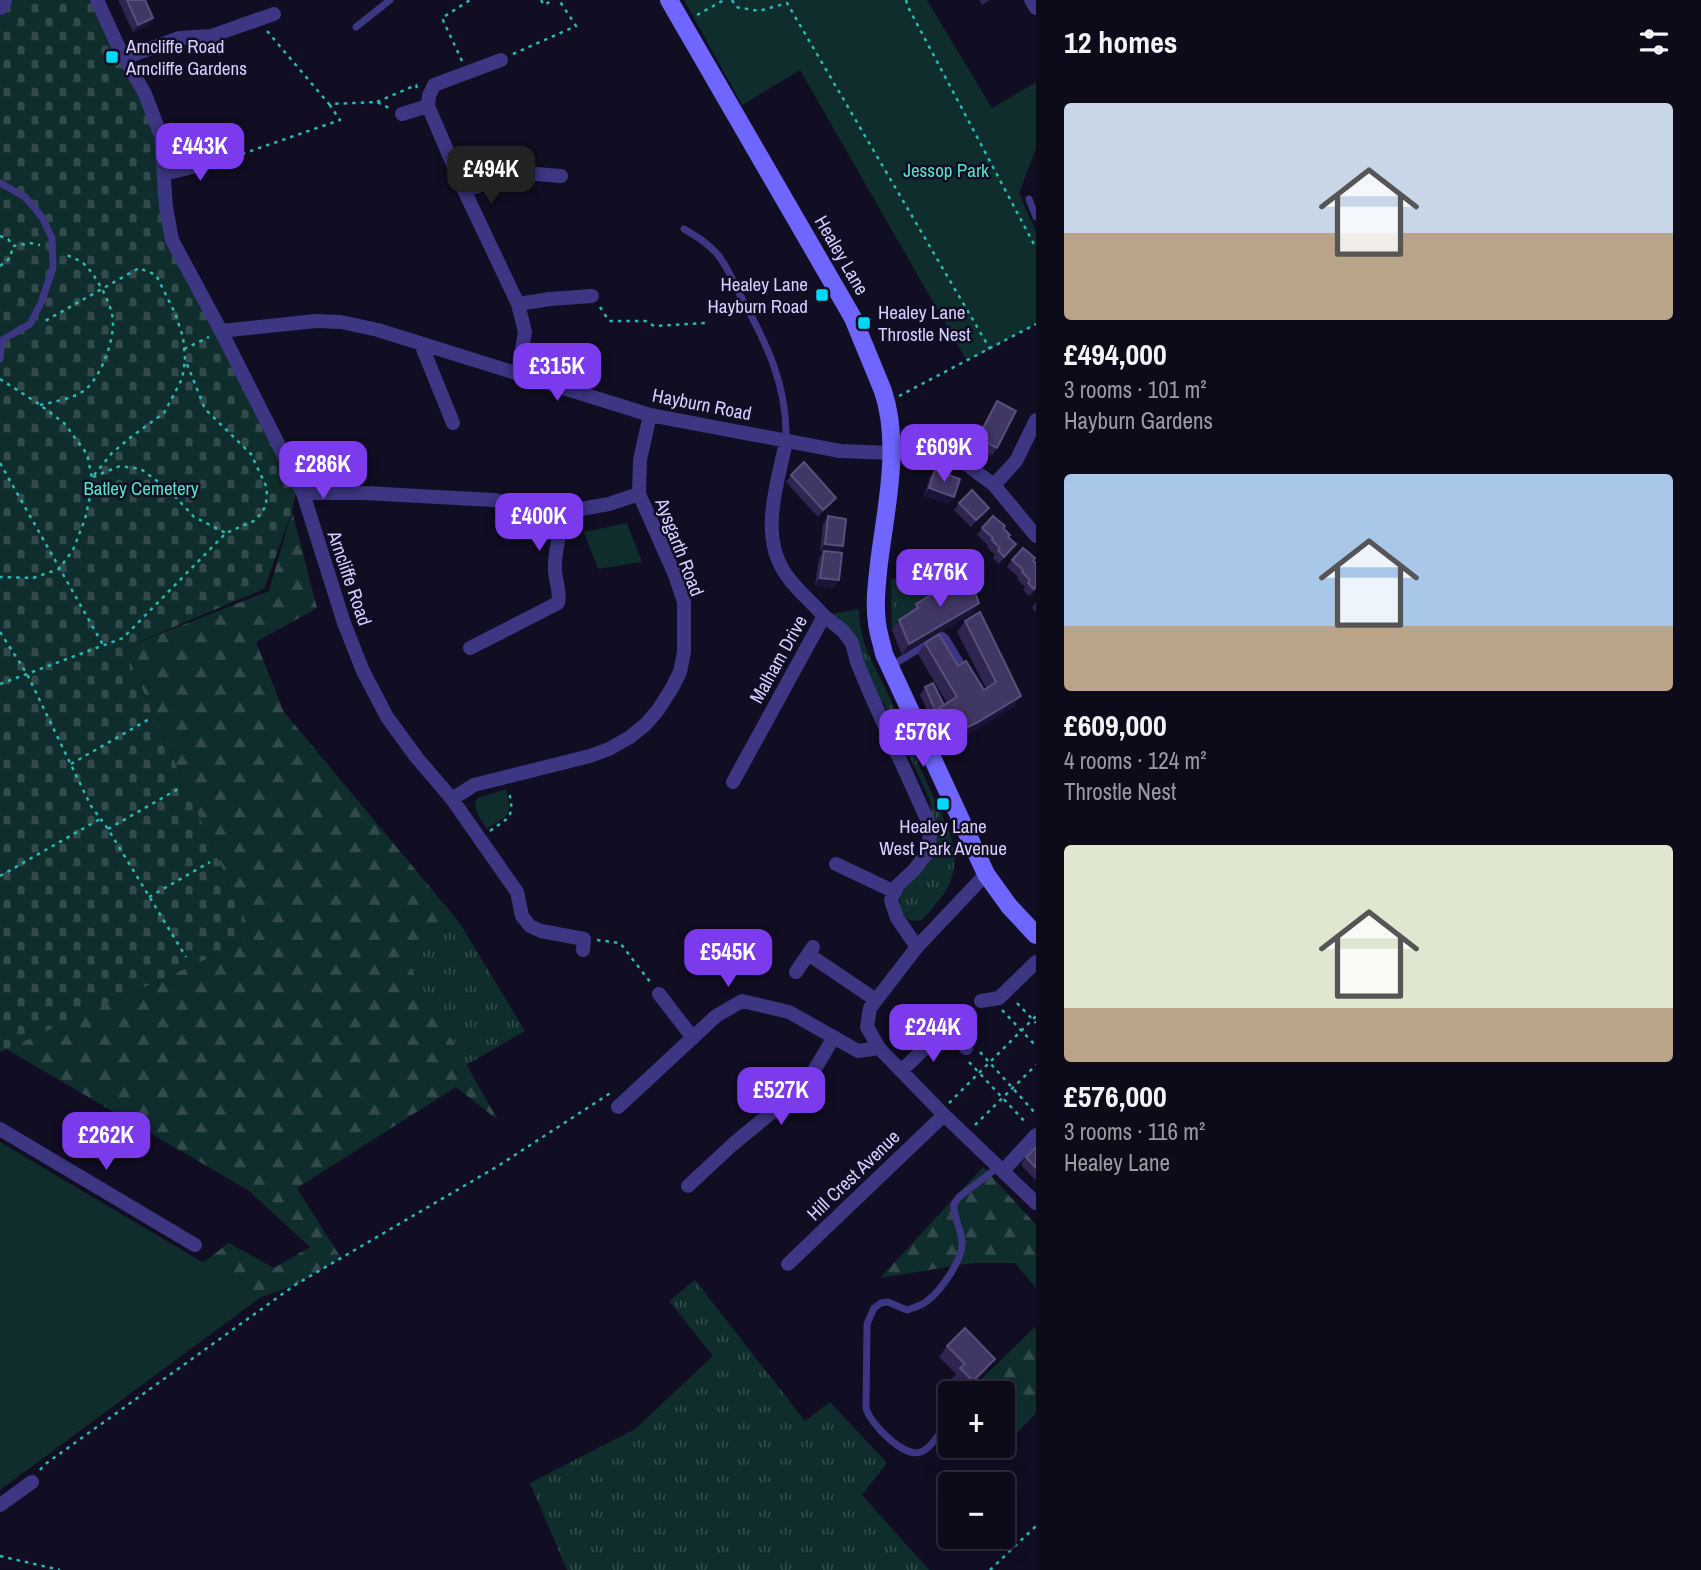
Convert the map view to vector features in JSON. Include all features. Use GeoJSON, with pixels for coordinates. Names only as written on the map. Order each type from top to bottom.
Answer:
{"type":"FeatureCollection","features":[{"type":"Feature","properties":{"kind":"main road","name":"Healey Lane"},"geometry":{"type":"LineString","coordinates":[[669,0],[853,318],[887,402],[892,453],[877,583],[877,621],[884,654],[986,874],[1009,906],[1036,936]]}},
{"type":"Feature","properties":{"kind":"street"},"geometry":{"type":"LineString","coordinates":[[0,6],[3,0]]}},
{"type":"Feature","properties":{"kind":"street","name":"Arncliffe Road"},"geometry":{"type":"LineString","coordinates":[[97,0],[124,58],[145,94],[161,136],[166,207],[172,240],[303,493],[344,623],[363,671],[387,717],[452,799],[517,892],[522,916],[530,926],[584,945]]}},
{"type":"Feature","properties":{"kind":"street"},"geometry":{"type":"LineString","coordinates":[[1031,0],[1036,8]]}},
{"type":"Feature","properties":{"kind":"street"},"geometry":{"type":"LineString","coordinates":[[124,58],[179,38],[211,36],[274,14]]}},
{"type":"Feature","properties":{"kind":"street"},"geometry":{"type":"LineString","coordinates":[[500,60],[434,85],[426,107],[518,304],[525,332],[518,372]]}},
{"type":"Feature","properties":{"kind":"street"},"geometry":{"type":"LineString","coordinates":[[402,114],[426,107]]}},
{"type":"Feature","properties":{"kind":"street"},"geometry":{"type":"LineString","coordinates":[[164,174],[228,158]]}},
{"type":"Feature","properties":{"kind":"street"},"geometry":{"type":"LineString","coordinates":[[464,190],[524,173],[561,176]]}},
{"type":"Feature","properties":{"kind":"street"},"geometry":{"type":"LineString","coordinates":[[518,304],[592,296]]}},
{"type":"Feature","properties":{"kind":"street","name":"Hayburn Road"},"geometry":{"type":"LineString","coordinates":[[221,331],[316,321],[341,322],[379,330],[650,415],[840,451],[924,452],[958,458],[994,485],[1036,536]]}},
{"type":"Feature","properties":{"kind":"street"},"geometry":{"type":"LineString","coordinates":[[421,344],[453,423]]}},
{"type":"Feature","properties":{"kind":"street","name":"Aysgarth Road"},"geometry":{"type":"LineString","coordinates":[[452,799],[474,785],[609,749],[646,724],[672,688],[680,672],[684,652],[684,602],[639,494],[640,460],[650,415]]}},
{"type":"Feature","properties":{"kind":"street"},"geometry":{"type":"LineString","coordinates":[[994,485],[1016,461],[1036,420]]}},
{"type":"Feature","properties":{"kind":"street","name":"Malham Drive"},"geometry":{"type":"LineString","coordinates":[[733,782],[824,616],[789,578],[779,564],[773,547],[772,516],[786,441]]}},
{"type":"Feature","properties":{"kind":"street"},"geometry":{"type":"LineString","coordinates":[[303,493],[494,500],[564,512],[609,504],[639,494]]}},
{"type":"Feature","properties":{"kind":"street"},"geometry":{"type":"LineString","coordinates":[[470,648],[558,603],[560,595],[555,570],[564,512]]}},
{"type":"Feature","properties":{"kind":"street"},"geometry":{"type":"LineString","coordinates":[[824,616],[843,631],[852,643],[869,691],[930,826],[929,851],[897,886],[891,900],[897,918],[917,947]]}},
{"type":"Feature","properties":{"kind":"street"},"geometry":{"type":"LineString","coordinates":[[836,864],[895,892]]}},
{"type":"Feature","properties":{"kind":"street"},"geometry":{"type":"LineString","coordinates":[[986,874],[917,947],[870,1008],[867,1027],[879,1048],[901,1071],[1036,1203]]}},
{"type":"Feature","properties":{"kind":"street"},"geometry":{"type":"LineString","coordinates":[[796,972],[810,951],[876,1000]]}},
{"type":"Feature","properties":{"kind":"street"},"geometry":{"type":"LineString","coordinates":[[981,1000],[1002,995],[1036,962]]}},
{"type":"Feature","properties":{"kind":"street"},"geometry":{"type":"LineString","coordinates":[[659,994],[693,1038]]}},
{"type":"Feature","properties":{"kind":"street"},"geometry":{"type":"LineString","coordinates":[[618,1107],[716,1016],[742,1001],[789,1012],[858,1051],[879,1048]]}},
{"type":"Feature","properties":{"kind":"street"},"geometry":{"type":"LineString","coordinates":[[901,1071],[948,1026],[966,1048]]}},
{"type":"Feature","properties":{"kind":"street"},"geometry":{"type":"LineString","coordinates":[[688,1186],[732,1145],[806,1084],[834,1037]]}},
{"type":"Feature","properties":{"kind":"street","name":"Hill Crest Avenue"},"geometry":{"type":"LineString","coordinates":[[788,1264],[943,1113]]}},
{"type":"Feature","properties":{"kind":"street"},"geometry":{"type":"LineString","coordinates":[[0,1129],[195,1245]]}},
{"type":"Feature","properties":{"kind":"street"},"geometry":{"type":"LineString","coordinates":[[1001,1169],[1032,1130]]}},
{"type":"Feature","properties":{"kind":"street"},"geometry":{"type":"LineString","coordinates":[[0,1505],[32,1482]]}},
{"type":"Feature","properties":{"kind":"lane"},"geometry":{"type":"LineString","coordinates":[[356,27],[390,0]]}},
{"type":"Feature","properties":{"kind":"lane"},"geometry":{"type":"LineString","coordinates":[[0,183],[24,197],[42,217],[52,238],[53,268],[41,303],[30,324],[1,339],[0,359]]}},
{"type":"Feature","properties":{"kind":"lane"},"geometry":{"type":"LineString","coordinates":[[1029,199],[1036,217]]}},
{"type":"Feature","properties":{"kind":"lane"},"geometry":{"type":"LineString","coordinates":[[684,229],[703,240],[719,256],[761,336],[779,377],[787,422],[786,441]]}},
{"type":"Feature","properties":{"kind":"lane"},"geometry":{"type":"LineString","coordinates":[[890,666],[942,635],[970,679]]}},
{"type":"Feature","properties":{"kind":"lane"},"geometry":{"type":"LineString","coordinates":[[938,1436],[924,1451],[911,1452],[879,1430],[873,1422],[866,1408],[867,1324],[874,1308],[881,1303],[888,1302],[907,1310],[937,1293],[957,1262],[962,1248],[954,1204],[1001,1169]]}},
{"type":"Feature","properties":{"kind":"path"},"geometry":{"type":"LineString","coordinates":[[468,72],[442,18],[470,0]]}},
{"type":"Feature","properties":{"kind":"path"},"geometry":{"type":"LineString","coordinates":[[541,0],[544,5],[553,0]]}},
{"type":"Feature","properties":{"kind":"path"},"geometry":{"type":"LineString","coordinates":[[500,60],[576,26],[559,0]]}},
{"type":"Feature","properties":{"kind":"path"},"geometry":{"type":"LineString","coordinates":[[683,23],[724,0]]}},
{"type":"Feature","properties":{"kind":"path"},"geometry":{"type":"LineString","coordinates":[[732,0],[736,7],[760,11],[787,4],[990,349]]}},
{"type":"Feature","properties":{"kind":"path"},"geometry":{"type":"LineString","coordinates":[[906,0],[1036,248]]}},
{"type":"Feature","properties":{"kind":"path"},"geometry":{"type":"LineString","coordinates":[[228,158],[340,120],[258,20]]}},
{"type":"Feature","properties":{"kind":"path"},"geometry":{"type":"LineString","coordinates":[[329,104],[377,102],[416,85],[426,107]]}},
{"type":"Feature","properties":{"kind":"path"},"geometry":{"type":"LineString","coordinates":[[377,102],[402,114]]}},
{"type":"Feature","properties":{"kind":"path"},"geometry":{"type":"LineString","coordinates":[[0,236],[8,239],[13,246],[10,258],[0,266]]}},
{"type":"Feature","properties":{"kind":"path"},"geometry":{"type":"LineString","coordinates":[[13,246],[30,243],[52,247],[86,265],[102,289],[113,315],[111,341],[103,365],[86,390],[40,405]]}},
{"type":"Feature","properties":{"kind":"path"},"geometry":{"type":"LineString","coordinates":[[43,322],[139,268],[156,275],[175,313],[183,337],[185,359],[182,379],[164,413],[112,453],[92,477]]}},
{"type":"Feature","properties":{"kind":"path"},"geometry":{"type":"LineString","coordinates":[[592,296],[609,321],[646,321],[654,326],[705,323]]}},
{"type":"Feature","properties":{"kind":"path"},"geometry":{"type":"LineString","coordinates":[[887,402],[1036,324]]}},
{"type":"Feature","properties":{"kind":"path"},"geometry":{"type":"LineString","coordinates":[[184,349],[221,331]]}},
{"type":"Feature","properties":{"kind":"path"},"geometry":{"type":"LineString","coordinates":[[0,684],[123,638],[226,533],[256,520],[266,506],[267,488],[251,454],[205,409],[185,359]]}},
{"type":"Feature","properties":{"kind":"path"},"geometry":{"type":"LineString","coordinates":[[0,379],[64,423],[87,454],[93,483],[85,519],[74,550],[60,569],[33,578],[0,577]]}},
{"type":"Feature","properties":{"kind":"path"},"geometry":{"type":"LineString","coordinates":[[0,463],[103,645]]}},
{"type":"Feature","properties":{"kind":"path"},"geometry":{"type":"LineString","coordinates":[[92,477],[120,466],[141,470],[169,490],[194,517],[226,533]]}},
{"type":"Feature","properties":{"kind":"path"},"geometry":{"type":"LineString","coordinates":[[0,632],[27,674],[91,806],[108,829],[186,957]]}},
{"type":"Feature","properties":{"kind":"path"},"geometry":{"type":"LineString","coordinates":[[71,764],[151,718]]}},
{"type":"Feature","properties":{"kind":"path"},"geometry":{"type":"LineString","coordinates":[[479,839],[509,817],[512,811],[506,778]]}},
{"type":"Feature","properties":{"kind":"path"},"geometry":{"type":"LineString","coordinates":[[108,829],[178,789]]}},
{"type":"Feature","properties":{"kind":"path"},"geometry":{"type":"LineString","coordinates":[[0,876],[100,819]]}},
{"type":"Feature","properties":{"kind":"path"},"geometry":{"type":"LineString","coordinates":[[149,897],[210,862]]}},
{"type":"Feature","properties":{"kind":"path"},"geometry":{"type":"LineString","coordinates":[[584,945],[620,943],[659,994]]}},
{"type":"Feature","properties":{"kind":"path"},"geometry":{"type":"LineString","coordinates":[[1002,995],[1034,1018],[1036,1023]]}},
{"type":"Feature","properties":{"kind":"path"},"geometry":{"type":"LineString","coordinates":[[1002,995],[1001,1010],[1036,1046]]}},
{"type":"Feature","properties":{"kind":"path"},"geometry":{"type":"LineString","coordinates":[[943,1113],[1034,1018]]}},
{"type":"Feature","properties":{"kind":"path"},"geometry":{"type":"LineString","coordinates":[[1032,1130],[965,1057],[966,1048],[976,1049],[1036,1114]]}},
{"type":"Feature","properties":{"kind":"path"},"geometry":{"type":"LineString","coordinates":[[966,1135],[1036,1065]]}},
{"type":"Feature","properties":{"kind":"path"},"geometry":{"type":"LineString","coordinates":[[32,1482],[44,1465],[295,1285],[498,1166],[614,1090]]}},
{"type":"Feature","properties":{"kind":"path"},"geometry":{"type":"LineString","coordinates":[[990,1570],[1036,1526]]}},
{"type":"Feature","properties":{"kind":"path"},"geometry":{"type":"LineString","coordinates":[[0,1556],[60,1570]]}},
{"type":"Feature","properties":{"kind":"green space","name":"Batley Cemetery"},"geometry":{"type":"Polygon","coordinates":[[[3,0],[97,0],[161,136],[172,240],[297,487],[292,511],[264,589],[124,648],[253,938],[0,1052],[0,6],[3,0]]]}},
{"type":"Feature","properties":{"kind":"green space","name":"Jessop Park"},"geometry":{"type":"Polygon","coordinates":[[[684,0],[927,0],[992,108],[1036,82],[1036,149],[1019,193],[1036,232],[1036,324],[967,361],[800,70],[742,105],[684,0]]]}},
{"type":"Feature","properties":{"kind":"green space"},"geometry":{"type":"Polygon","coordinates":[[[292,511],[317,608],[256,642],[284,712],[459,922],[402,953],[498,1120],[456,1087],[297,1188],[341,1258],[295,1285],[261,1297],[202,1263],[229,1243],[274,1268],[310,1247],[248,1190],[6,1049],[253,938],[124,648],[269,591],[292,511]]]}},
{"type":"Feature","properties":{"kind":"green space"},"geometry":{"type":"Polygon","coordinates":[[[627,523],[642,562],[598,569],[584,532],[627,523]]]}},
{"type":"Feature","properties":{"kind":"green space"},"geometry":{"type":"Polygon","coordinates":[[[926,577],[934,601],[892,630],[891,579],[926,577]]]}},
{"type":"Feature","properties":{"kind":"green space"},"geometry":{"type":"Polygon","coordinates":[[[859,609],[868,653],[946,824],[954,850],[950,883],[922,920],[907,919],[902,913],[900,898],[902,891],[927,866],[933,852],[930,800],[884,703],[876,698],[832,614],[859,609]]]}},
{"type":"Feature","properties":{"kind":"green space"},"geometry":{"type":"Polygon","coordinates":[[[506,789],[509,810],[487,829],[476,811],[477,798],[506,789]]]}},
{"type":"Feature","properties":{"kind":"green space"},"geometry":{"type":"Polygon","coordinates":[[[459,922],[525,1031],[466,1065],[401,952],[459,922]]]}},
{"type":"Feature","properties":{"kind":"green space"},"geometry":{"type":"Polygon","coordinates":[[[0,1142],[261,1297],[0,1490],[0,1142]]]}},
{"type":"Feature","properties":{"kind":"green space"},"geometry":{"type":"Polygon","coordinates":[[[983,1167],[1036,1225],[1036,1288],[1015,1263],[972,1263],[880,1278],[983,1167]]]}},
{"type":"Feature","properties":{"kind":"green space"},"geometry":{"type":"Polygon","coordinates":[[[695,1280],[805,1421],[830,1402],[887,1463],[862,1495],[929,1570],[567,1570],[530,1483],[635,1429],[713,1356],[669,1301],[695,1280]]]}},
{"type":"Feature","properties":{"kind":"green space"},"geometry":{"type":"Polygon","coordinates":[[[1036,1326],[1036,1413],[1015,1435],[1015,1381],[979,1381],[1036,1326]]]}},
{"type":"Feature","properties":{"kind":"building"},"geometry":{"type":"Polygon","coordinates":[[[127,0],[145,0],[153,18],[138,25],[127,0]]]}},
{"type":"Feature","properties":{"kind":"building"},"geometry":{"type":"Polygon","coordinates":[[[997,401],[1016,411],[997,448],[978,438],[997,401]]]}},
{"type":"Feature","properties":{"kind":"building"},"geometry":{"type":"Polygon","coordinates":[[[804,462],[836,498],[823,510],[791,475],[804,462]]]}},
{"type":"Feature","properties":{"kind":"building"},"geometry":{"type":"Polygon","coordinates":[[[935,470],[960,479],[954,497],[929,488],[935,470]]]}},
{"type":"Feature","properties":{"kind":"building"},"geometry":{"type":"Polygon","coordinates":[[[972,490],[989,508],[976,520],[959,503],[972,490]]]}},
{"type":"Feature","properties":{"kind":"building"},"geometry":{"type":"Polygon","coordinates":[[[828,516],[846,519],[843,546],[825,544],[828,516]]]}},
{"type":"Feature","properties":{"kind":"building"},"geometry":{"type":"Polygon","coordinates":[[[993,516],[1005,526],[1003,528],[1010,535],[1008,537],[1016,544],[1004,557],[993,538],[982,528],[993,516]]]}},
{"type":"Feature","properties":{"kind":"building"},"geometry":{"type":"Polygon","coordinates":[[[1023,548],[1035,558],[1034,589],[1028,583],[1030,580],[1023,570],[1012,560],[1023,548]]]}},
{"type":"Feature","properties":{"kind":"building"},"geometry":{"type":"Polygon","coordinates":[[[824,551],[842,553],[839,580],[820,578],[824,551]]]}},
{"type":"Feature","properties":{"kind":"building"},"geometry":{"type":"Polygon","coordinates":[[[968,574],[979,603],[909,644],[899,620],[918,608],[916,604],[968,574]]]}},
{"type":"Feature","properties":{"kind":"building"},"geometry":{"type":"Polygon","coordinates":[[[980,612],[1021,696],[952,735],[939,708],[957,697],[925,643],[939,634],[958,666],[966,661],[984,690],[996,682],[965,621],[980,612]]]}},
{"type":"Feature","properties":{"kind":"building"},"geometry":{"type":"Polygon","coordinates":[[[933,683],[944,705],[936,712],[925,687],[933,683]]]}},
{"type":"Feature","properties":{"kind":"building"},"geometry":{"type":"Polygon","coordinates":[[[1036,1147],[1036,1168],[1026,1157],[1036,1147]]]}},
{"type":"Feature","properties":{"kind":"building"},"geometry":{"type":"Polygon","coordinates":[[[965,1328],[995,1359],[973,1381],[960,1368],[965,1364],[947,1346],[965,1328]]]}},
{"type":"Feature","properties":{"kind":"place","name":"Arncliffe Road Arncliffe Gardens"},"geometry":{"type":"Point","coordinates":[112,57]}},
{"type":"Feature","properties":{"kind":"place","name":"Healey Lane Hayburn Road"},"geometry":{"type":"Point","coordinates":[822,295]}},
{"type":"Feature","properties":{"kind":"place","name":"Healey Lane Throstle Nest"},"geometry":{"type":"Point","coordinates":[864,323]}},
{"type":"Feature","properties":{"kind":"place","name":"Healey Lane West Park Avenue"},"geometry":{"type":"Point","coordinates":[943,804]}}]}
